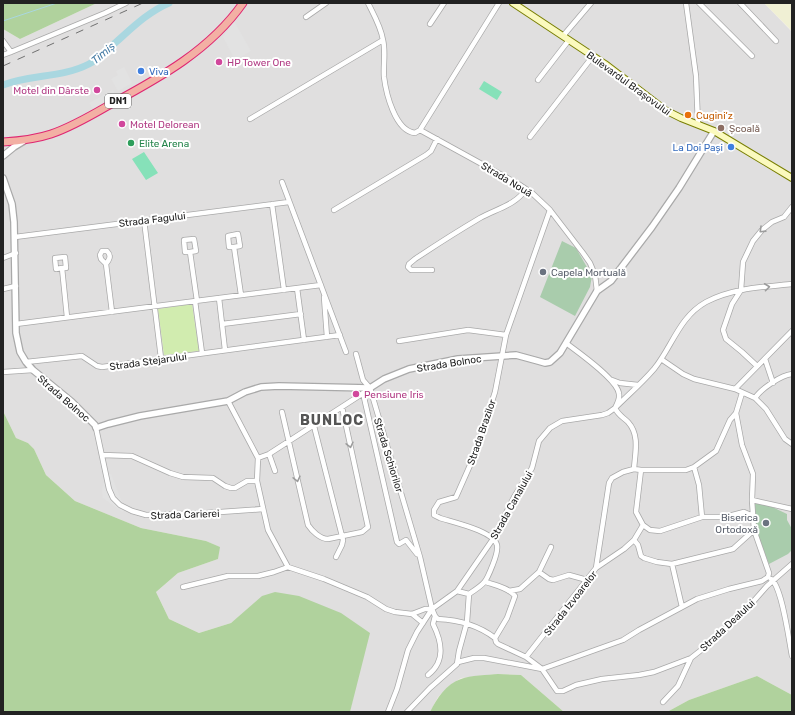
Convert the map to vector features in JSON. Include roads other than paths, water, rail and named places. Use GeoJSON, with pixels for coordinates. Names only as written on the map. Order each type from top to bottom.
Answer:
{"type":"FeatureCollection","features":[{"type":"Feature","properties":{"kind":"highway","name":"DN1"},"geometry":{"type":"LineString","coordinates":[[3,142],[51,134],[70,126],[169,72],[195,53],[214,36],[243,3]]}},
{"type":"Feature","properties":{"kind":"main road","name":"Bulevardul Brașovului"},"geometry":{"type":"LineString","coordinates":[[513,3],[617,72],[661,107],[677,116],[714,131],[792,178]]}},
{"type":"Feature","properties":{"kind":"street"},"geometry":{"type":"LineString","coordinates":[[3,55],[126,3]]}},
{"type":"Feature","properties":{"kind":"street"},"geometry":{"type":"LineString","coordinates":[[306,17],[326,3]]}},
{"type":"Feature","properties":{"kind":"street","name":"Strada Nouă"},"geometry":{"type":"LineString","coordinates":[[368,3],[381,30],[386,88],[396,117],[406,130],[415,133],[420,130],[526,189],[550,210],[590,263],[595,275],[597,290]]}},
{"type":"Feature","properties":{"kind":"street"},"geometry":{"type":"LineString","coordinates":[[430,24],[444,3]]}},
{"type":"Feature","properties":{"kind":"street"},"geometry":{"type":"LineString","coordinates":[[420,130],[499,3]]}},
{"type":"Feature","properties":{"kind":"street"},"geometry":{"type":"LineString","coordinates":[[538,80],[591,3]]}},
{"type":"Feature","properties":{"kind":"street"},"geometry":{"type":"LineString","coordinates":[[686,3],[696,76],[698,124]]}},
{"type":"Feature","properties":{"kind":"street"},"geometry":{"type":"LineString","coordinates":[[699,3],[752,56]]}},
{"type":"Feature","properties":{"kind":"street"},"geometry":{"type":"LineString","coordinates":[[740,3],[776,40]]}},
{"type":"Feature","properties":{"kind":"street"},"geometry":{"type":"LineString","coordinates":[[250,119],[383,40]]}},
{"type":"Feature","properties":{"kind":"street"},"geometry":{"type":"LineString","coordinates":[[3,41],[11,52]]}},
{"type":"Feature","properties":{"kind":"street"},"geometry":{"type":"LineString","coordinates":[[530,137],[593,56]]}},
{"type":"Feature","properties":{"kind":"street","name":"Strada Bolnoc"},"geometry":{"type":"LineString","coordinates":[[26,362],[33,370],[72,402],[95,425],[96,428],[140,416],[228,401],[245,392],[261,387],[370,388],[384,379],[409,369],[458,359],[523,356],[545,363],[550,362],[557,356],[566,343],[597,290],[611,281],[652,227],[679,188],[714,131]]}},
{"type":"Feature","properties":{"kind":"street"},"geometry":{"type":"LineString","coordinates":[[3,156],[26,139]]}},
{"type":"Feature","properties":{"kind":"street"},"geometry":{"type":"LineString","coordinates":[[334,210],[426,155],[431,151],[437,139]]}},
{"type":"Feature","properties":{"kind":"street"},"geometry":{"type":"LineString","coordinates":[[3,178],[12,204],[15,237],[16,324],[18,347],[26,362]]}},
{"type":"Feature","properties":{"kind":"street"},"geometry":{"type":"LineString","coordinates":[[282,182],[346,352]]}},
{"type":"Feature","properties":{"kind":"street"},"geometry":{"type":"LineString","coordinates":[[432,270],[411,270],[408,267],[409,264],[415,259],[487,214],[508,206],[523,194],[526,189]]}},
{"type":"Feature","properties":{"kind":"street","name":"Strada Fagului"},"geometry":{"type":"LineString","coordinates":[[15,237],[289,202]]}},
{"type":"Feature","properties":{"kind":"street"},"geometry":{"type":"LineString","coordinates":[[272,204],[284,290]]}},
{"type":"Feature","properties":{"kind":"street"},"geometry":{"type":"LineString","coordinates":[[757,366],[726,339],[723,334],[723,330],[732,304],[742,290],[743,262],[756,236],[772,222],[784,217],[792,207]]}},
{"type":"Feature","properties":{"kind":"street","name":"Strada Brazilor"},"geometry":{"type":"LineString","coordinates":[[493,539],[479,530],[440,518],[434,515],[434,510],[439,502],[456,497],[475,454],[495,392],[506,335],[550,210]]}},
{"type":"Feature","properties":{"kind":"street"},"geometry":{"type":"LineString","coordinates":[[144,220],[161,358]]}},
{"type":"Feature","properties":{"kind":"street"},"geometry":{"type":"LineString","coordinates":[[234,247],[241,295]]}},
{"type":"Feature","properties":{"kind":"street"},"geometry":{"type":"LineString","coordinates":[[190,252],[202,354]]}},
{"type":"Feature","properties":{"kind":"street"},"geometry":{"type":"LineString","coordinates":[[3,258],[16,253]]}},
{"type":"Feature","properties":{"kind":"street"},"geometry":{"type":"LineString","coordinates":[[106,264],[112,312]]}},
{"type":"Feature","properties":{"kind":"street"},"geometry":{"type":"LineString","coordinates":[[62,268],[67,318]]}},
{"type":"Feature","properties":{"kind":"street","name":"Strada Canalului"},"geometry":{"type":"LineString","coordinates":[[432,609],[456,591],[493,539],[514,497],[532,468],[539,441],[550,428],[562,421],[602,415],[615,408],[654,369],[685,319],[694,310],[706,302],[742,290],[792,284]]}},
{"type":"Feature","properties":{"kind":"street"},"geometry":{"type":"LineString","coordinates":[[16,324],[321,285]]}},
{"type":"Feature","properties":{"kind":"street"},"geometry":{"type":"LineString","coordinates":[[3,289],[16,286]]}},
{"type":"Feature","properties":{"kind":"street"},"geometry":{"type":"LineString","coordinates":[[297,288],[304,340]]}},
{"type":"Feature","properties":{"kind":"street"},"geometry":{"type":"LineString","coordinates":[[324,292],[327,337]]}},
{"type":"Feature","properties":{"kind":"street"},"geometry":{"type":"LineString","coordinates":[[219,298],[225,350]]}},
{"type":"Feature","properties":{"kind":"street"},"geometry":{"type":"LineString","coordinates":[[222,324],[301,314]]}},
{"type":"Feature","properties":{"kind":"street"},"geometry":{"type":"LineString","coordinates":[[399,341],[468,330],[506,335]]}},
{"type":"Feature","properties":{"kind":"street"},"geometry":{"type":"LineString","coordinates":[[735,389],[792,331]]}},
{"type":"Feature","properties":{"kind":"street","name":"Strada Stejarului"},"geometry":{"type":"LineString","coordinates":[[26,362],[82,356],[99,367],[340,335]]}},
{"type":"Feature","properties":{"kind":"street"},"geometry":{"type":"LineString","coordinates":[[566,343],[612,380],[618,388],[620,394],[619,401],[615,408],[618,414],[629,423],[636,435],[634,468]]}},
{"type":"Feature","properties":{"kind":"street","name":"Strada Schiorilor"},"geometry":{"type":"LineString","coordinates":[[356,354],[363,380],[370,388],[420,557],[435,616]]}},
{"type":"Feature","properties":{"kind":"street"},"geometry":{"type":"LineString","coordinates":[[661,359],[683,374],[694,379],[735,389],[755,398],[766,409],[785,439],[792,444]]}},
{"type":"Feature","properties":{"kind":"street"},"geometry":{"type":"LineString","coordinates":[[765,359],[773,383]]}},
{"type":"Feature","properties":{"kind":"street"},"geometry":{"type":"LineString","coordinates":[[3,372],[33,370]]}},
{"type":"Feature","properties":{"kind":"street"},"geometry":{"type":"LineString","coordinates":[[755,398],[761,391],[782,376],[792,374]]}},
{"type":"Feature","properties":{"kind":"street"},"geometry":{"type":"LineString","coordinates":[[612,380],[620,383],[638,385]]}},
{"type":"Feature","properties":{"kind":"street"},"geometry":{"type":"LineString","coordinates":[[258,458],[269,454],[314,426],[370,388]]}},
{"type":"Feature","properties":{"kind":"street","name":"Strada Schiorilor"},"geometry":{"type":"LineString","coordinates":[[363,393],[397,542],[400,544],[406,540],[420,557]]}},
{"type":"Feature","properties":{"kind":"street"},"geometry":{"type":"LineString","coordinates":[[596,568],[609,483],[612,478],[634,468],[641,470],[686,470],[694,467],[716,451],[730,420],[736,413],[742,393]]}},
{"type":"Feature","properties":{"kind":"street"},"geometry":{"type":"LineString","coordinates":[[228,401],[258,458],[257,481],[268,530],[288,567]]}},
{"type":"Feature","properties":{"kind":"street"},"geometry":{"type":"LineString","coordinates":[[282,412],[308,525],[310,529],[323,539],[342,537],[362,532],[368,527],[342,407]]}},
{"type":"Feature","properties":{"kind":"street"},"geometry":{"type":"LineString","coordinates":[[736,413],[742,445],[753,474],[752,500],[754,530],[769,573],[768,577]]}},
{"type":"Feature","properties":{"kind":"street"},"geometry":{"type":"LineString","coordinates":[[314,426],[342,537],[342,545],[336,557]]}},
{"type":"Feature","properties":{"kind":"street","name":"Strada Carierei"},"geometry":{"type":"LineString","coordinates":[[96,428],[111,495],[120,505],[137,513],[149,515],[234,512],[263,509]]}},
{"type":"Feature","properties":{"kind":"street"},"geometry":{"type":"LineString","coordinates":[[269,454],[275,471]]}},
{"type":"Feature","properties":{"kind":"street"},"geometry":{"type":"LineString","coordinates":[[102,455],[132,456],[170,473],[183,477],[213,478],[231,488],[235,488],[247,482],[257,481]]}},
{"type":"Feature","properties":{"kind":"street"},"geometry":{"type":"LineString","coordinates":[[694,467],[699,485],[702,517]]}},
{"type":"Feature","properties":{"kind":"street"},"geometry":{"type":"LineString","coordinates":[[641,470],[636,512],[643,525],[650,530],[660,531],[702,517],[725,517],[744,512],[753,516]]}},
{"type":"Feature","properties":{"kind":"street"},"geometry":{"type":"LineString","coordinates":[[752,500],[792,509]]}},
{"type":"Feature","properties":{"kind":"street","name":"Strada Izvoarelor"},"geometry":{"type":"LineString","coordinates":[[526,657],[546,634],[596,568],[624,549],[634,540],[643,525]]}},
{"type":"Feature","properties":{"kind":"street"},"geometry":{"type":"LineString","coordinates":[[634,540],[638,545],[641,556],[644,558],[672,564],[733,549],[754,530]]}},
{"type":"Feature","properties":{"kind":"street"},"geometry":{"type":"LineString","coordinates":[[456,591],[469,594],[486,582],[495,558],[497,545],[493,539]]}},
{"type":"Feature","properties":{"kind":"street"},"geometry":{"type":"LineString","coordinates":[[509,591],[520,589],[539,572],[551,547]]}},
{"type":"Feature","properties":{"kind":"street"},"geometry":{"type":"LineString","coordinates":[[672,564],[682,607]]}},
{"type":"Feature","properties":{"kind":"street","name":"Strada Dealului"},"geometry":{"type":"LineString","coordinates":[[542,669],[555,689],[560,692],[576,685],[602,679],[639,676],[654,672],[690,658],[714,640],[773,580],[792,564]]}},
{"type":"Feature","properties":{"kind":"street"},"geometry":{"type":"LineString","coordinates":[[183,587],[228,576],[258,576],[288,567],[324,579],[367,597],[386,609],[395,612],[412,614],[425,609],[432,609]]}},
{"type":"Feature","properties":{"kind":"street"},"geometry":{"type":"LineString","coordinates":[[539,572],[553,580],[569,575],[587,580]]}},
{"type":"Feature","properties":{"kind":"street"},"geometry":{"type":"LineString","coordinates":[[768,577],[773,580],[779,590],[792,656]]}},
{"type":"Feature","properties":{"kind":"street"},"geometry":{"type":"LineString","coordinates":[[407,712],[458,662],[474,658],[484,658],[542,669],[623,640],[697,599],[717,592],[762,581],[768,577]]}},
{"type":"Feature","properties":{"kind":"street"},"geometry":{"type":"LineString","coordinates":[[486,582],[509,591],[514,594],[515,599],[507,618],[495,638]]}},
{"type":"Feature","properties":{"kind":"street"},"geometry":{"type":"LineString","coordinates":[[458,662],[459,651],[467,622],[469,594]]}},
{"type":"Feature","properties":{"kind":"street"},"geometry":{"type":"LineString","coordinates":[[388,712],[397,689],[408,650],[432,609]]}},
{"type":"Feature","properties":{"kind":"street"},"geometry":{"type":"LineString","coordinates":[[412,614],[422,624]]}},
{"type":"Feature","properties":{"kind":"street"},"geometry":{"type":"LineString","coordinates":[[428,675],[436,667],[440,657],[440,641],[433,624],[435,616],[438,619],[467,622],[484,630],[495,638],[498,644],[526,657],[542,669]]}},
{"type":"Feature","properties":{"kind":"street"},"geometry":{"type":"LineString","coordinates":[[663,702],[678,686],[690,658]]}},
{"type":"Feature","properties":{"kind":"waterway"},"geometry":{"type":"LineString","coordinates":[[3,21],[57,3]]}},
{"type":"Feature","properties":{"kind":"waterway","name":"Timiș"},"geometry":{"type":"LineString","coordinates":[[3,85],[24,79],[68,72],[89,64],[103,55],[147,16],[169,3]]}},
{"type":"Feature","properties":{"kind":"railway"},"geometry":{"type":"LineString","coordinates":[[3,66],[143,3]]}},
{"type":"Feature","properties":{"kind":"place","name":"HP Tower One"},"geometry":{"type":"Point","coordinates":[219,62]}},
{"type":"Feature","properties":{"kind":"place","name":"Viva"},"geometry":{"type":"Point","coordinates":[141,71]}},
{"type":"Feature","properties":{"kind":"place","name":"Motel din Dârste"},"geometry":{"type":"Point","coordinates":[97,90]}},
{"type":"Feature","properties":{"kind":"place","name":"Cugini'z"},"geometry":{"type":"Point","coordinates":[688,115]}},
{"type":"Feature","properties":{"kind":"place","name":"Motel Delorean"},"geometry":{"type":"Point","coordinates":[122,124]}},
{"type":"Feature","properties":{"kind":"place","name":"Școală"},"geometry":{"type":"Point","coordinates":[721,128]}},
{"type":"Feature","properties":{"kind":"place","name":"Elite Arena"},"geometry":{"type":"Point","coordinates":[131,143]}},
{"type":"Feature","properties":{"kind":"place","name":"La Doi Pași"},"geometry":{"type":"Point","coordinates":[731,147]}},
{"type":"Feature","properties":{"kind":"place","name":"Capela Mortuală"},"geometry":{"type":"Point","coordinates":[543,272]}},
{"type":"Feature","properties":{"kind":"place","name":"Pensiune Iris"},"geometry":{"type":"Point","coordinates":[356,394]}},
{"type":"Feature","properties":{"kind":"place","name":"Biserica Ortodoxă"},"geometry":{"type":"Point","coordinates":[766,523]}},
{"type":"Feature","properties":{"kind":"district","name":"BUNLOC"},"geometry":{"type":"Point","coordinates":[332,420]}}]}
